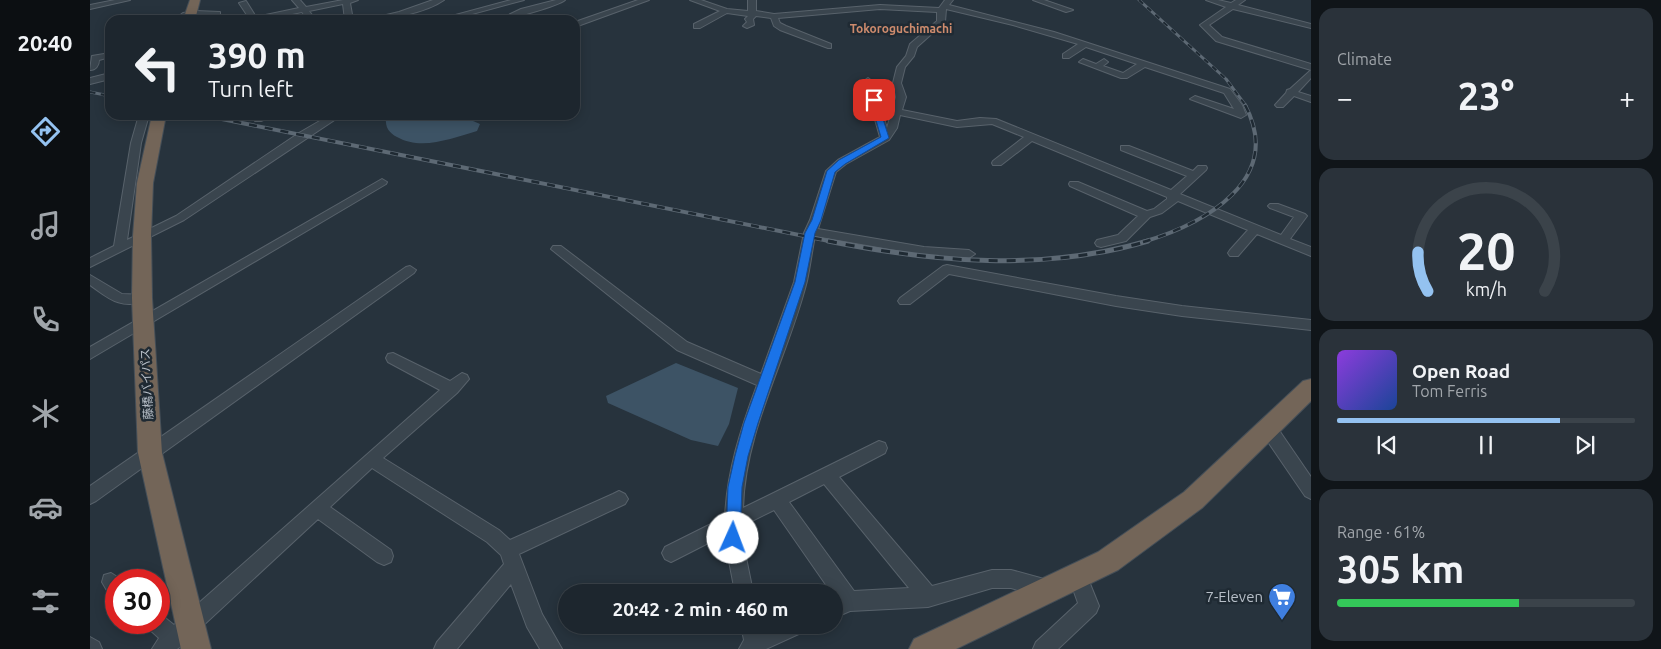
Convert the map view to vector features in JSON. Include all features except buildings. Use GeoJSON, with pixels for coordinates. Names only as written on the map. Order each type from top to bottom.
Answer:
{"type":"FeatureCollection","features":[{"type":"Feature","properties":{"kind":"highway"},"geometry":{"type":"LineString","coordinates":[[191,15],[195,0]]}},
{"type":"Feature","properties":{"kind":"highway","name":"藤橋バイパス"},"geometry":{"type":"LineString","coordinates":[[158,120],[145,183],[142,236],[142,298],[150,453],[180,640]]}},
{"type":"Feature","properties":{"kind":"highway"},"geometry":{"type":"LineString","coordinates":[[930,648],[1108,561],[1193,500],[1311,387]]}},
{"type":"Feature","properties":{"kind":"street"},"geometry":{"type":"LineString","coordinates":[[90,7],[126,0]]}},
{"type":"Feature","properties":{"kind":"street"},"geometry":{"type":"LineString","coordinates":[[296,0],[308,15]]}},
{"type":"Feature","properties":{"kind":"street"},"geometry":{"type":"LineString","coordinates":[[396,15],[440,0]]}},
{"type":"Feature","properties":{"kind":"street"},"geometry":{"type":"LineString","coordinates":[[461,15],[520,0]]}},
{"type":"Feature","properties":{"kind":"street"},"geometry":{"type":"LineString","coordinates":[[514,15],[556,4],[561,0]]}},
{"type":"Feature","properties":{"kind":"street"},"geometry":{"type":"LineString","coordinates":[[580,22],[645,0]]}},
{"type":"Feature","properties":{"kind":"street"},"geometry":{"type":"LineString","coordinates":[[694,0],[726,11],[774,16],[880,7],[945,5],[1001,19],[1226,91],[1237,105],[1241,115],[1195,99]]}},
{"type":"Feature","properties":{"kind":"street"},"geometry":{"type":"LineString","coordinates":[[747,26],[754,13],[752,0]]}},
{"type":"Feature","properties":{"kind":"street"},"geometry":{"type":"LineString","coordinates":[[1037,0],[1069,10]]}},
{"type":"Feature","properties":{"kind":"street"},"geometry":{"type":"LineString","coordinates":[[1210,0],[1311,26]]}},
{"type":"Feature","properties":{"kind":"street"},"geometry":{"type":"LineString","coordinates":[[1242,0],[1204,25],[1219,39],[1311,66]]}},
{"type":"Feature","properties":{"kind":"street"},"geometry":{"type":"LineString","coordinates":[[275,15],[350,1],[349,15]]}},
{"type":"Feature","properties":{"kind":"street"},"geometry":{"type":"LineString","coordinates":[[243,3],[249,15]]}},
{"type":"Feature","properties":{"kind":"street"},"geometry":{"type":"LineString","coordinates":[[742,584],[733,538],[735,487],[742,456],[765,382],[800,282],[810,232],[816,220],[831,171],[842,162],[885,138],[892,128],[901,97],[897,78],[901,67],[910,56],[913,46],[942,22],[945,5]]}},
{"type":"Feature","properties":{"kind":"street"},"geometry":{"type":"LineString","coordinates":[[697,26],[726,11]]}},
{"type":"Feature","properties":{"kind":"street"},"geometry":{"type":"LineString","coordinates":[[198,15],[209,12],[217,15]]}},
{"type":"Feature","properties":{"kind":"street"},"geometry":{"type":"LineString","coordinates":[[774,16],[777,24],[783,28],[828,46]]}},
{"type":"Feature","properties":{"kind":"street"},"geometry":{"type":"LineString","coordinates":[[1066,56],[1084,45]]}},
{"type":"Feature","properties":{"kind":"street"},"geometry":{"type":"LineString","coordinates":[[1096,67],[1115,55]]}},
{"type":"Feature","properties":{"kind":"street"},"geometry":{"type":"LineString","coordinates":[[90,68],[95,64],[95,58],[105,56]]}},
{"type":"Feature","properties":{"kind":"street"},"geometry":{"type":"LineString","coordinates":[[1083,62],[1121,78],[1143,64]]}},
{"type":"Feature","properties":{"kind":"street"},"geometry":{"type":"LineString","coordinates":[[90,68],[105,70]]}},
{"type":"Feature","properties":{"kind":"street"},"geometry":{"type":"LineString","coordinates":[[1280,105],[1290,92],[1311,73]]}},
{"type":"Feature","properties":{"kind":"street"},"geometry":{"type":"LineString","coordinates":[[90,82],[105,78]]}},
{"type":"Feature","properties":{"kind":"street"},"geometry":{"type":"LineString","coordinates":[[868,81],[885,138]]}},
{"type":"Feature","properties":{"kind":"street"},"geometry":{"type":"LineString","coordinates":[[1290,92],[1311,99]]}},
{"type":"Feature","properties":{"kind":"street"},"geometry":{"type":"LineString","coordinates":[[898,112],[957,124],[993,121],[1311,252]]}},
{"type":"Feature","properties":{"kind":"street"},"geometry":{"type":"LineString","coordinates":[[120,247],[136,143],[143,120]]}},
{"type":"Feature","properties":{"kind":"street"},"geometry":{"type":"LineString","coordinates":[[90,263],[180,218],[302,135],[328,120]]}},
{"type":"Feature","properties":{"kind":"street"},"geometry":{"type":"LineString","coordinates":[[997,163],[1031,137]]}},
{"type":"Feature","properties":{"kind":"street"},"geometry":{"type":"LineString","coordinates":[[1125,148],[1198,172]]}},
{"type":"Feature","properties":{"kind":"street"},"geometry":{"type":"LineString","coordinates":[[1100,243],[1122,238],[1146,215],[1158,211],[1172,200],[1172,195],[1198,172]]}},
{"type":"Feature","properties":{"kind":"street"},"geometry":{"type":"LineString","coordinates":[[90,354],[382,182]]}},
{"type":"Feature","properties":{"kind":"street"},"geometry":{"type":"LineString","coordinates":[[1074,184],[1146,215]]}},
{"type":"Feature","properties":{"kind":"street"},"geometry":{"type":"LineString","coordinates":[[1274,206],[1301,216],[1283,240]]}},
{"type":"Feature","properties":{"kind":"street"},"geometry":{"type":"LineString","coordinates":[[1234,253],[1255,228]]}},
{"type":"Feature","properties":{"kind":"street"},"geometry":{"type":"LineString","coordinates":[[810,232],[924,251],[969,254]]}},
{"type":"Feature","properties":{"kind":"street"},"geometry":{"type":"LineString","coordinates":[[557,249],[682,346],[765,382]]}},
{"type":"Feature","properties":{"kind":"street"},"geometry":{"type":"LineString","coordinates":[[905,301],[947,269],[1116,301],[1311,326]]}},
{"type":"Feature","properties":{"kind":"street"},"geometry":{"type":"LineString","coordinates":[[90,496],[410,270]]}},
{"type":"Feature","properties":{"kind":"street"},"geometry":{"type":"LineString","coordinates":[[90,279],[119,299],[142,298]]}},
{"type":"Feature","properties":{"kind":"street"},"geometry":{"type":"LineString","coordinates":[[180,640],[317,508],[457,384],[393,358]]}},
{"type":"Feature","properties":{"kind":"street"},"geometry":{"type":"LineString","coordinates":[[1268,428],[1311,491]]}},
{"type":"Feature","properties":{"kind":"street"},"geometry":{"type":"LineString","coordinates":[[671,553],[879,448]]}},
{"type":"Feature","properties":{"kind":"street"},"geometry":{"type":"LineString","coordinates":[[371,459],[493,536],[511,559],[534,620],[552,649]]}},
{"type":"Feature","properties":{"kind":"street"},"geometry":{"type":"LineString","coordinates":[[827,475],[928,597]]}},
{"type":"Feature","properties":{"kind":"street"},"geometry":{"type":"LineString","coordinates":[[444,649],[511,559],[619,498]]}},
{"type":"Feature","properties":{"kind":"street"},"geometry":{"type":"LineString","coordinates":[[777,500],[828,584]]}},
{"type":"Feature","properties":{"kind":"street"},"geometry":{"type":"LineString","coordinates":[[317,508],[384,556]]}},
{"type":"Feature","properties":{"kind":"street"},"geometry":{"type":"LineString","coordinates":[[1043,649],[1089,606],[1077,575]]}},
{"type":"Feature","properties":{"kind":"street"},"geometry":{"type":"LineString","coordinates":[[843,605],[928,597],[992,579],[1012,579],[1048,589]]}},
{"type":"Feature","properties":{"kind":"street"},"geometry":{"type":"LineString","coordinates":[[753,642],[773,634]]}},
{"type":"Feature","properties":{"kind":"water"},"geometry":{"type":"Polygon","coordinates":[[[386,120],[471,120],[480,124],[477,131],[437,142],[417,143],[407,141],[392,134],[386,124],[386,120]]]}},
{"type":"Feature","properties":{"kind":"water"},"geometry":{"type":"Polygon","coordinates":[[[676,363],[738,388],[729,424],[718,446],[691,440],[608,403],[606,396],[676,363]]]}},
{"type":"Feature","properties":{"kind":"railway"},"geometry":{"type":"LineString","coordinates":[[1139,0],[1226,79],[1246,106]]}},
{"type":"Feature","properties":{"kind":"railway"},"geometry":{"type":"LineString","coordinates":[[90,92],[105,95]]}},
{"type":"Feature","properties":{"kind":"railway"},"geometry":{"type":"LineString","coordinates":[[1143,242],[1190,224],[1213,211],[1232,195],[1246,177],[1255,156],[1255,132],[1245,105]]}},
{"type":"Feature","properties":{"kind":"railway"},"geometry":{"type":"LineString","coordinates":[[227,120],[834,242]]}},
{"type":"Feature","properties":{"kind":"railway"},"geometry":{"type":"LineString","coordinates":[[828,241],[908,254],[988,260],[1068,257],[1108,251],[1148,241]]}},
{"type":"Feature","properties":{"kind":"place","name":"7-Eleven"},"geometry":{"type":"Point","coordinates":[1282,621]}},
{"type":"Feature","properties":{"kind":"district","name":"Tokoroguchimachi"},"geometry":{"type":"Point","coordinates":[901,29]}},
{"type":"Feature","properties":{"kind":"route"},"geometry":{"type":"LineString","coordinates":[[733,538],[735,487],[742,456],[751,423],[800,282],[810,233],[816,220],[831,171],[842,162],[885,138],[874,100]]}}]}
